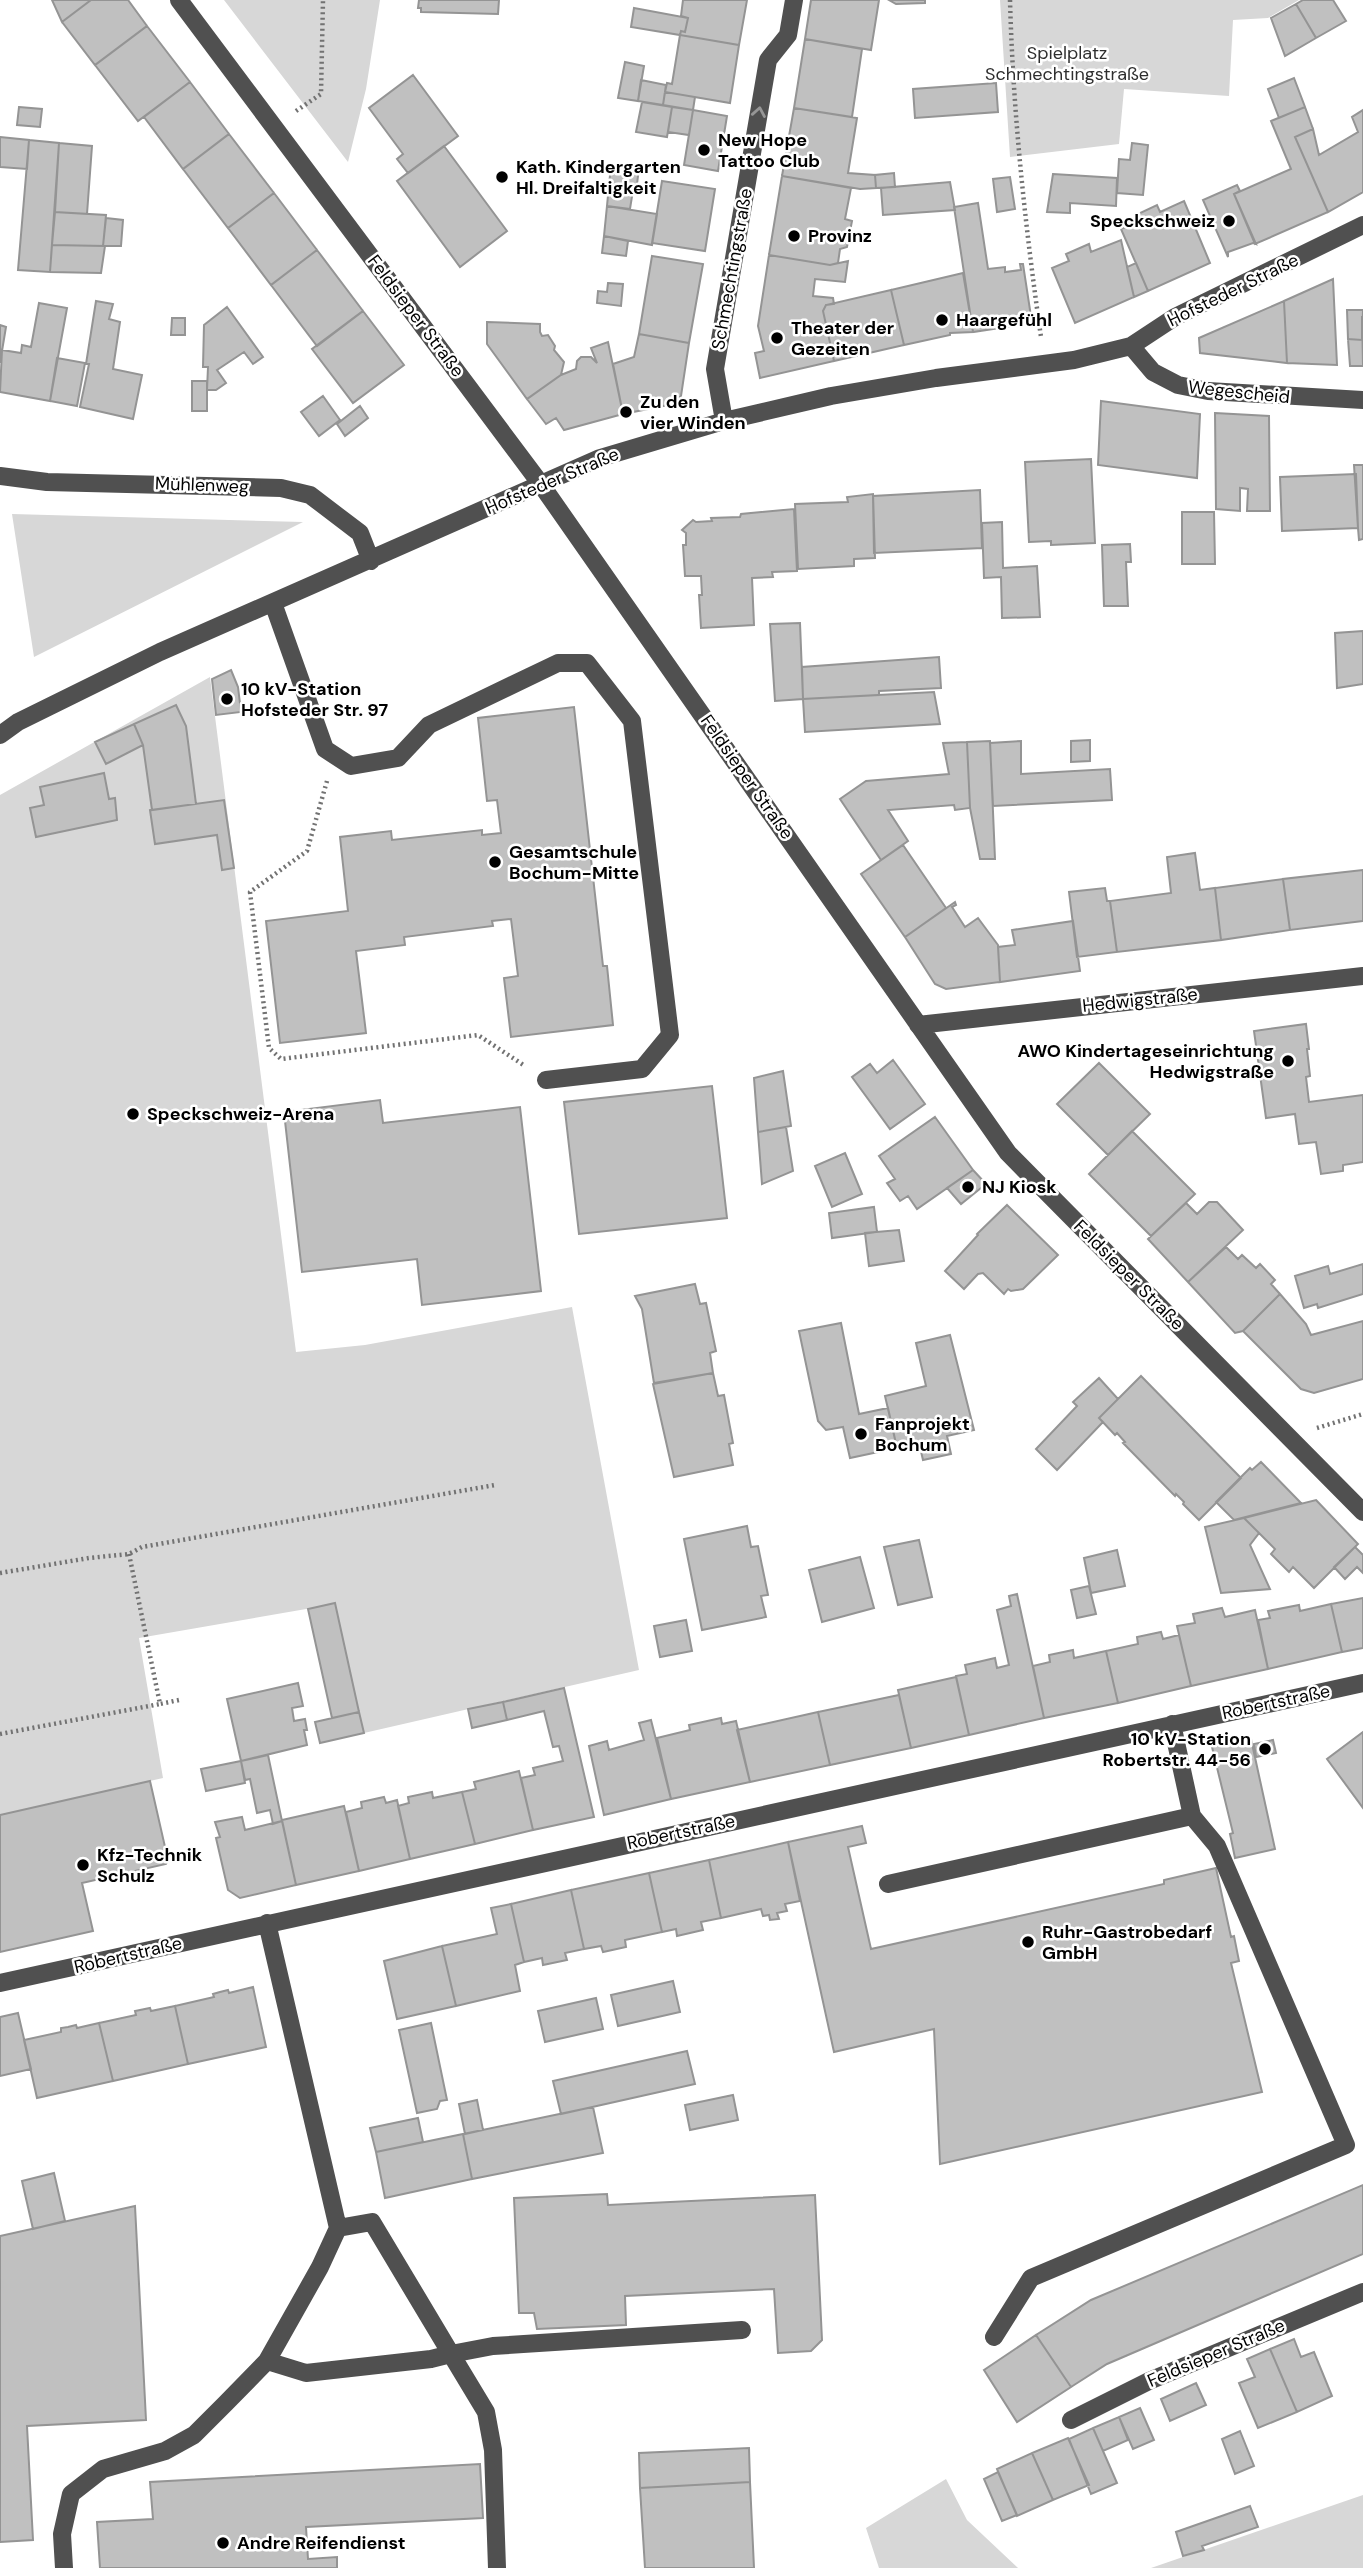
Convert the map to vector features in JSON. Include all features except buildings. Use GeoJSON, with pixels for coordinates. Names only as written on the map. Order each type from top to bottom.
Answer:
{"type":"FeatureCollection","features":[{"type":"Feature","properties":{"kind":"street","name":"Feldsieper Straße"},"geometry":{"type":"LineString","coordinates":[[180,0],[540,483],[1008,1153],[1363,1512]]}},
{"type":"Feature","properties":{"kind":"street","name":"Schmechtingstraße"},"geometry":{"type":"LineString","coordinates":[[724,421],[715,369],[768,60],[788,35],[794,0]]}},
{"type":"Feature","properties":{"kind":"street","name":"Hofsteder Straße"},"geometry":{"type":"LineString","coordinates":[[0,734],[18,722],[160,652],[600,458],[724,421],[880,386],[1074,360],[1131,346],[1175,317],[1363,225]]}},
{"type":"Feature","properties":{"kind":"street","name":"Wegescheid"},"geometry":{"type":"LineString","coordinates":[[1131,346],[1153,372],[1178,385],[1208,391],[1363,400]]}},
{"type":"Feature","properties":{"kind":"street","name":"Mühlenweg"},"geometry":{"type":"LineString","coordinates":[[0,476],[47,482],[281,488],[310,495],[360,533],[371,561]]}},
{"type":"Feature","properties":{"kind":"street"},"geometry":{"type":"LineString","coordinates":[[273,603],[325,749],[351,766],[397,758],[429,725],[558,663],[587,663],[632,721],[670,1035],[642,1069],[546,1080]]}},
{"type":"Feature","properties":{"kind":"street","name":"Hedwigstraße"},"geometry":{"type":"LineString","coordinates":[[918,1025],[1363,976]]}},
{"type":"Feature","properties":{"kind":"street","name":"Robertstraße"},"geometry":{"type":"LineString","coordinates":[[0,1983],[1363,1683]]}},
{"type":"Feature","properties":{"kind":"street"},"geometry":{"type":"LineString","coordinates":[[994,2337],[1031,2278],[1346,2145],[1217,1846],[1192,1816],[1172,1724]]}},
{"type":"Feature","properties":{"kind":"street"},"geometry":{"type":"LineString","coordinates":[[888,1884],[1192,1816]]}},
{"type":"Feature","properties":{"kind":"street"},"geometry":{"type":"LineString","coordinates":[[64,2568],[62,2534],[71,2494],[103,2469],[165,2451],[194,2435],[267,2361],[320,2267],[338,2228],[267,1923]]}},
{"type":"Feature","properties":{"kind":"street"},"geometry":{"type":"LineString","coordinates":[[338,2228],[372,2222],[486,2413],[494,2450],[497,2568]]}},
{"type":"Feature","properties":{"kind":"street","name":"Feldsieper Straße"},"geometry":{"type":"LineString","coordinates":[[1071,2420],[1149,2381],[1363,2292]]}},
{"type":"Feature","properties":{"kind":"street"},"geometry":{"type":"LineString","coordinates":[[267,2361],[306,2373],[431,2359],[493,2346],[742,2330]]}},
{"type":"Feature","properties":{"kind":"path"},"geometry":{"type":"LineString","coordinates":[[275,125],[321,94],[323,0]]}},
{"type":"Feature","properties":{"kind":"path"},"geometry":{"type":"LineString","coordinates":[[1010,0],[1012,62],[1024,207],[1039,324]]}},
{"type":"Feature","properties":{"kind":"path"},"geometry":{"type":"LineString","coordinates":[[325,749],[328,779],[307,851],[250,892],[269,1048],[281,1059],[478,1035],[546,1080]]}},
{"type":"Feature","properties":{"kind":"path"},"geometry":{"type":"LineString","coordinates":[[1289,1436],[1363,1414]]}},
{"type":"Feature","properties":{"kind":"path"},"geometry":{"type":"LineString","coordinates":[[0,1573],[129,1554],[142,1547],[495,1485]]}},
{"type":"Feature","properties":{"kind":"path"},"geometry":{"type":"LineString","coordinates":[[129,1554],[160,1704]]}},
{"type":"Feature","properties":{"kind":"path"},"geometry":{"type":"LineString","coordinates":[[0,1734],[179,1700]]}},
{"type":"Feature","properties":{"kind":"green space"},"geometry":{"type":"Polygon","coordinates":[[[224,0],[380,0],[366,89],[348,162],[224,0]]]}},
{"type":"Feature","properties":{"kind":"green space","name":"Spielplatz Schmechtingstraße"},"geometry":{"type":"Polygon","coordinates":[[[1000,0],[1299,0],[1268,18],[1233,20],[1229,96],[1124,89],[1119,144],[1010,157],[1000,0]]]}},
{"type":"Feature","properties":{"kind":"green space"},"geometry":{"type":"Polygon","coordinates":[[[12,514],[303,522],[34,657],[12,514]]]}},
{"type":"Feature","properties":{"kind":"green space","name":"Speckschweiz-Arena"},"geometry":{"type":"Polygon","coordinates":[[[210,677],[296,1352],[365,1345],[572,1307],[639,1670],[364,1733],[335,1604],[139,1638],[163,1778],[0,1815],[0,795],[210,677]]]}},
{"type":"Feature","properties":{"kind":"green space"},"geometry":{"type":"Polygon","coordinates":[[[946,2479],[967,2520],[1018,2568],[879,2568],[866,2528],[946,2479]]]}},
{"type":"Feature","properties":{"kind":"green space"},"geometry":{"type":"Polygon","coordinates":[[[1363,2495],[1363,2568],[1151,2568],[1363,2495]]]}},
{"type":"Feature","properties":{"kind":"place","name":"New Hope Tattoo Club"},"geometry":{"type":"Point","coordinates":[704,150]}},
{"type":"Feature","properties":{"kind":"place","name":"Kath. Kindergarten Hl. Dreifaltigkeit"},"geometry":{"type":"Point","coordinates":[502,177]}},
{"type":"Feature","properties":{"kind":"place","name":"Speckschweiz"},"geometry":{"type":"Point","coordinates":[1229,221]}},
{"type":"Feature","properties":{"kind":"place","name":"Provinz"},"geometry":{"type":"Point","coordinates":[794,236]}},
{"type":"Feature","properties":{"kind":"place","name":"Haargefühl"},"geometry":{"type":"Point","coordinates":[942,320]}},
{"type":"Feature","properties":{"kind":"place","name":"Theater der Gezeiten"},"geometry":{"type":"Point","coordinates":[777,338]}},
{"type":"Feature","properties":{"kind":"place","name":"Zu den vier Winden"},"geometry":{"type":"Point","coordinates":[626,412]}},
{"type":"Feature","properties":{"kind":"place","name":"10 kV-Station Hofsteder Str. 97"},"geometry":{"type":"Point","coordinates":[227,699]}},
{"type":"Feature","properties":{"kind":"place","name":"Gesamtschule Bochum-Mitte"},"geometry":{"type":"Point","coordinates":[495,862]}},
{"type":"Feature","properties":{"kind":"place","name":"AWO Kindertageseinrichtung Hedwigstraße"},"geometry":{"type":"Point","coordinates":[1288,1061]}},
{"type":"Feature","properties":{"kind":"place","name":"Speckschweiz-Arena"},"geometry":{"type":"Point","coordinates":[133,1114]}},
{"type":"Feature","properties":{"kind":"place","name":"NJ Kiosk"},"geometry":{"type":"Point","coordinates":[968,1187]}},
{"type":"Feature","properties":{"kind":"place","name":"Fanprojekt Bochum"},"geometry":{"type":"Point","coordinates":[861,1434]}},
{"type":"Feature","properties":{"kind":"place","name":"10 kV-Station Robertstr. 44-56"},"geometry":{"type":"Point","coordinates":[1265,1749]}},
{"type":"Feature","properties":{"kind":"place","name":"Kfz-Technik Schulz"},"geometry":{"type":"Point","coordinates":[83,1865]}},
{"type":"Feature","properties":{"kind":"place","name":"Ruhr-Gastrobedarf GmbH"},"geometry":{"type":"Point","coordinates":[1028,1942]}},
{"type":"Feature","properties":{"kind":"place","name":"Andre Reifendienst"},"geometry":{"type":"Point","coordinates":[223,2543]}}]}
